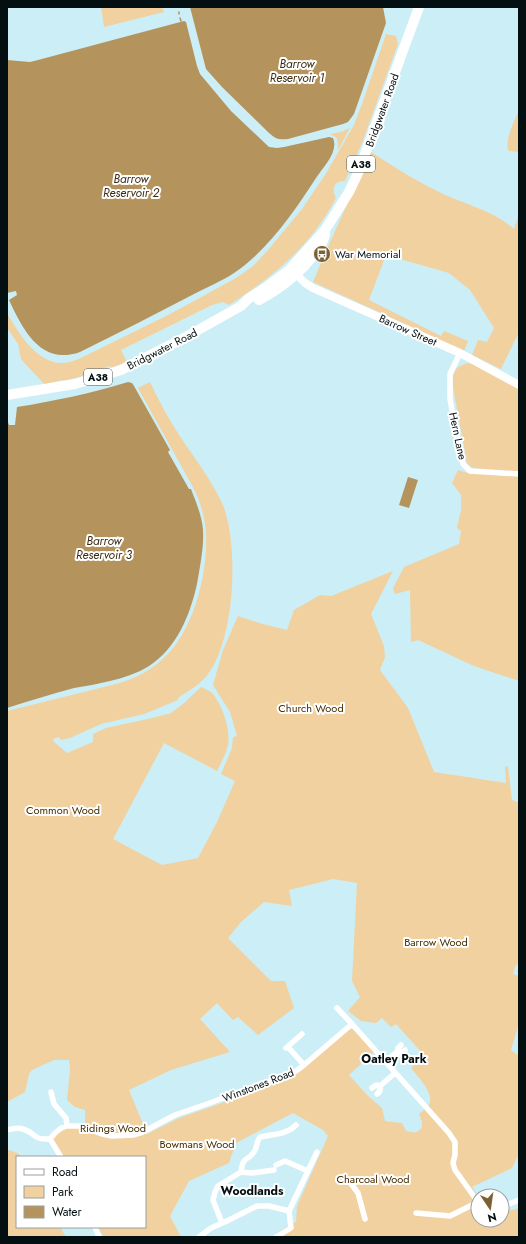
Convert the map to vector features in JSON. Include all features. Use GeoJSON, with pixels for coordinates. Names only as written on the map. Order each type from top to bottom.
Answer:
{"type":"FeatureCollection","features":[{"type":"Feature","properties":{"kind":"highway","name":"Bridgwater Road"},"geometry":{"type":"LineString","coordinates":[[7,395],[75,384],[121,370],[182,339],[241,306],[248,299],[275,281],[296,263],[322,233],[349,192],[358,173],[419,7]]}},
{"type":"Feature","properties":{"kind":"highway","name":"Bridgwater Road"},"geometry":{"type":"LineString","coordinates":[[241,306],[250,305],[274,292],[296,275],[312,257],[324,240],[322,233]]}},
{"type":"Feature","properties":{"kind":"highway"},"geometry":{"type":"LineString","coordinates":[[275,281],[279,274],[322,233]]}},
{"type":"Feature","properties":{"kind":"highway"},"geometry":{"type":"LineString","coordinates":[[275,281],[289,273],[296,275],[296,263]]}},
{"type":"Feature","properties":{"kind":"main road","name":"Barrow Street"},"geometry":{"type":"LineString","coordinates":[[296,275],[313,288],[460,354],[519,385]]}},
{"type":"Feature","properties":{"kind":"street","name":"Hern Lane"},"geometry":{"type":"LineString","coordinates":[[460,354],[450,374],[450,399],[463,464],[470,471],[519,474]]}},
{"type":"Feature","properties":{"kind":"street"},"geometry":{"type":"LineString","coordinates":[[337,1008],[452,1137],[455,1142],[453,1163],[455,1170],[470,1191]]}},
{"type":"Feature","properties":{"kind":"street","name":"Winstones Road"},"geometry":{"type":"LineString","coordinates":[[67,1126],[79,1126],[112,1136],[133,1135],[143,1132],[175,1115],[286,1076],[296,1071],[352,1024]]}},
{"type":"Feature","properties":{"kind":"street"},"geometry":{"type":"LineString","coordinates":[[302,1034],[287,1048],[304,1065]]}},
{"type":"Feature","properties":{"kind":"street"},"geometry":{"type":"LineString","coordinates":[[385,1062],[401,1049]]}},
{"type":"Feature","properties":{"kind":"street"},"geometry":{"type":"LineString","coordinates":[[372,1088],[376,1085],[380,1086],[395,1073]]}},
{"type":"Feature","properties":{"kind":"street"},"geometry":{"type":"LineString","coordinates":[[377,1094],[380,1092],[380,1086]]}},
{"type":"Feature","properties":{"kind":"street"},"geometry":{"type":"LineString","coordinates":[[50,1139],[61,1128],[67,1126],[66,1118],[54,1104],[51,1092]]}},
{"type":"Feature","properties":{"kind":"street"},"geometry":{"type":"LineString","coordinates":[[241,1172],[244,1160],[254,1153],[260,1137],[279,1134],[291,1130],[296,1125]]}},
{"type":"Feature","properties":{"kind":"street"},"geometry":{"type":"LineString","coordinates":[[7,1130],[19,1128],[24,1129],[38,1139],[50,1139]]}},
{"type":"Feature","properties":{"kind":"street"},"geometry":{"type":"LineString","coordinates":[[50,1139],[60,1155]]}},
{"type":"Feature","properties":{"kind":"street"},"geometry":{"type":"LineString","coordinates":[[276,1237],[291,1228],[289,1211],[316,1152]]}},
{"type":"Feature","properties":{"kind":"street"},"geometry":{"type":"LineString","coordinates":[[222,1223],[213,1200],[215,1192],[218,1186],[241,1172],[252,1173],[275,1167],[285,1161],[308,1171]]}},
{"type":"Feature","properties":{"kind":"street"},"geometry":{"type":"LineString","coordinates":[[349,1182],[358,1193],[365,1218]]}},
{"type":"Feature","properties":{"kind":"street"},"geometry":{"type":"LineString","coordinates":[[199,1237],[211,1228],[257,1206],[269,1206],[289,1211]]}},
{"type":"Feature","properties":{"kind":"street"},"geometry":{"type":"LineString","coordinates":[[416,1213],[450,1216],[470,1206]]}},
{"type":"Feature","properties":{"kind":"green space"},"geometry":{"type":"Polygon","coordinates":[[[101,7],[162,7],[164,12],[104,27],[101,7]]]}},
{"type":"Feature","properties":{"kind":"green space"},"geometry":{"type":"Polygon","coordinates":[[[386,34],[396,36],[398,44],[362,143],[345,181],[338,182],[334,186],[334,195],[336,198],[326,215],[315,231],[290,259],[261,283],[229,305],[223,302],[212,305],[121,350],[127,362],[111,368],[110,366],[99,370],[99,372],[45,385],[21,359],[18,344],[7,328],[7,313],[22,337],[36,352],[53,362],[62,363],[83,357],[172,313],[236,278],[253,266],[302,209],[325,175],[354,125],[386,34]]]}},
{"type":"Feature","properties":{"kind":"green space"},"geometry":{"type":"Polygon","coordinates":[[[519,110],[519,152],[509,151],[507,143],[508,137],[519,110]]]}},
{"type":"Feature","properties":{"kind":"green space"},"geometry":{"type":"Polygon","coordinates":[[[350,128],[338,150],[337,138],[330,134],[341,132],[350,128]]]}},
{"type":"Feature","properties":{"kind":"green space"},"geometry":{"type":"Polygon","coordinates":[[[371,152],[424,184],[443,194],[498,217],[514,229],[519,214],[519,332],[501,369],[472,355],[478,340],[487,342],[494,328],[470,290],[449,273],[386,255],[369,300],[441,336],[444,331],[468,341],[464,351],[313,282],[371,152]]]}},
{"type":"Feature","properties":{"kind":"green space"},"geometry":{"type":"Polygon","coordinates":[[[470,363],[519,388],[519,472],[473,468],[467,463],[454,393],[453,377],[459,366],[470,363]]]}},
{"type":"Feature","properties":{"kind":"green space"},"geometry":{"type":"Polygon","coordinates":[[[150,382],[172,424],[209,479],[223,505],[228,523],[232,567],[232,591],[229,616],[224,638],[217,658],[208,674],[198,684],[178,698],[178,700],[144,714],[101,724],[70,738],[61,740],[59,737],[53,739],[54,742],[67,753],[93,742],[93,734],[106,728],[171,713],[201,687],[211,692],[222,710],[227,725],[229,739],[227,748],[217,771],[164,743],[113,839],[162,865],[198,858],[217,822],[235,781],[221,774],[232,748],[233,737],[237,736],[230,712],[213,685],[223,650],[238,616],[287,630],[294,610],[320,595],[331,596],[393,571],[371,614],[384,646],[385,657],[380,670],[408,708],[434,772],[506,783],[505,766],[508,767],[512,800],[519,803],[519,961],[513,974],[519,976],[519,1023],[511,1050],[519,1056],[519,1154],[512,1168],[470,1188],[470,1228],[510,1228],[510,1211],[519,1208],[519,1236],[275,1237],[278,1232],[296,1222],[297,1206],[328,1136],[323,1130],[293,1113],[236,1143],[229,1163],[189,1181],[170,1216],[181,1237],[104,1237],[99,1228],[146,1228],[146,1156],[61,1156],[51,1138],[75,1123],[85,1123],[85,1110],[75,1107],[67,1100],[70,1069],[69,1060],[54,1060],[32,1070],[29,1074],[25,1092],[7,1102],[7,711],[120,683],[134,678],[152,668],[169,653],[186,628],[193,613],[202,580],[205,564],[206,533],[201,505],[194,489],[138,388],[150,382]],[[333,879],[289,890],[292,906],[264,902],[241,922],[228,938],[271,981],[285,981],[294,1008],[258,1035],[238,1017],[233,1020],[217,1003],[200,1019],[230,1052],[171,1070],[129,1090],[147,1134],[179,1118],[285,1081],[348,1030],[352,1029],[356,1031],[374,1052],[349,1075],[368,1096],[382,1108],[385,1121],[402,1123],[406,1131],[409,1132],[419,1131],[422,1127],[422,1122],[419,1114],[429,1105],[430,1095],[428,1090],[411,1068],[424,1055],[396,1024],[391,1027],[382,1018],[376,1023],[361,1021],[348,1011],[360,997],[352,981],[357,883],[333,879]]]}},
{"type":"Feature","properties":{"kind":"green space"},"geometry":{"type":"Polygon","coordinates":[[[458,470],[471,474],[519,476],[519,681],[474,666],[418,640],[411,642],[410,590],[395,594],[393,588],[404,567],[459,544],[461,531],[457,528],[461,510],[461,495],[452,483],[458,470]]]}},
{"type":"Feature","properties":{"kind":"green space"},"geometry":{"type":"Polygon","coordinates":[[[8,1150],[18,1153],[20,1156],[16,1156],[16,1228],[61,1228],[66,1237],[7,1237],[8,1150]]]}},
{"type":"Feature","properties":{"kind":"water","name":"Barrow Reservoir 1"},"geometry":{"type":"Polygon","coordinates":[[[190,7],[383,7],[386,23],[354,114],[348,122],[288,139],[279,139],[275,138],[269,133],[222,87],[206,69],[190,7]]]}},
{"type":"Feature","properties":{"kind":"water","name":"Barrow Reservoir 2"},"geometry":{"type":"Polygon","coordinates":[[[184,21],[186,22],[200,74],[231,111],[269,147],[284,147],[329,137],[333,138],[334,143],[332,154],[280,230],[258,253],[234,273],[80,352],[66,355],[54,354],[44,350],[27,333],[9,300],[17,295],[16,291],[7,293],[7,60],[30,62],[184,21]]]}},
{"type":"Feature","properties":{"kind":"water","name":"Barrow Reservoir 3"},"geometry":{"type":"Polygon","coordinates":[[[128,382],[132,383],[134,386],[170,450],[168,452],[189,489],[191,489],[200,514],[203,530],[202,550],[197,584],[186,619],[175,640],[167,650],[159,659],[145,669],[120,678],[74,688],[7,708],[7,420],[9,425],[15,425],[17,407],[101,390],[128,382]]]}},
{"type":"Feature","properties":{"kind":"water"},"geometry":{"type":"Polygon","coordinates":[[[408,477],[418,480],[409,508],[399,505],[408,477]]]}},
{"type":"Feature","properties":{"kind":"place","name":"War Memorial"},"geometry":{"type":"Point","coordinates":[322,254]}},
{"type":"Feature","properties":{"kind":"district","name":"Oatley Park"},"geometry":{"type":"Point","coordinates":[394,1059]}},
{"type":"Feature","properties":{"kind":"district","name":"Woodlands"},"geometry":{"type":"Point","coordinates":[252,1191]}},
{"type":"Feature","properties":{"kind":"park label","name":"Church Wood"},"geometry":{"type":"Point","coordinates":[311,708]}},
{"type":"Feature","properties":{"kind":"park label","name":"Common Wood"},"geometry":{"type":"Point","coordinates":[63,810]}},
{"type":"Feature","properties":{"kind":"park label","name":"Barrow Wood"},"geometry":{"type":"Point","coordinates":[436,942]}},
{"type":"Feature","properties":{"kind":"park label","name":"Ridings Wood"},"geometry":{"type":"Point","coordinates":[113,1128]}},
{"type":"Feature","properties":{"kind":"park label","name":"Bowmans Wood"},"geometry":{"type":"Point","coordinates":[197,1144]}},
{"type":"Feature","properties":{"kind":"park label","name":"Charcoal Wood"},"geometry":{"type":"Point","coordinates":[373,1179]}}]}
